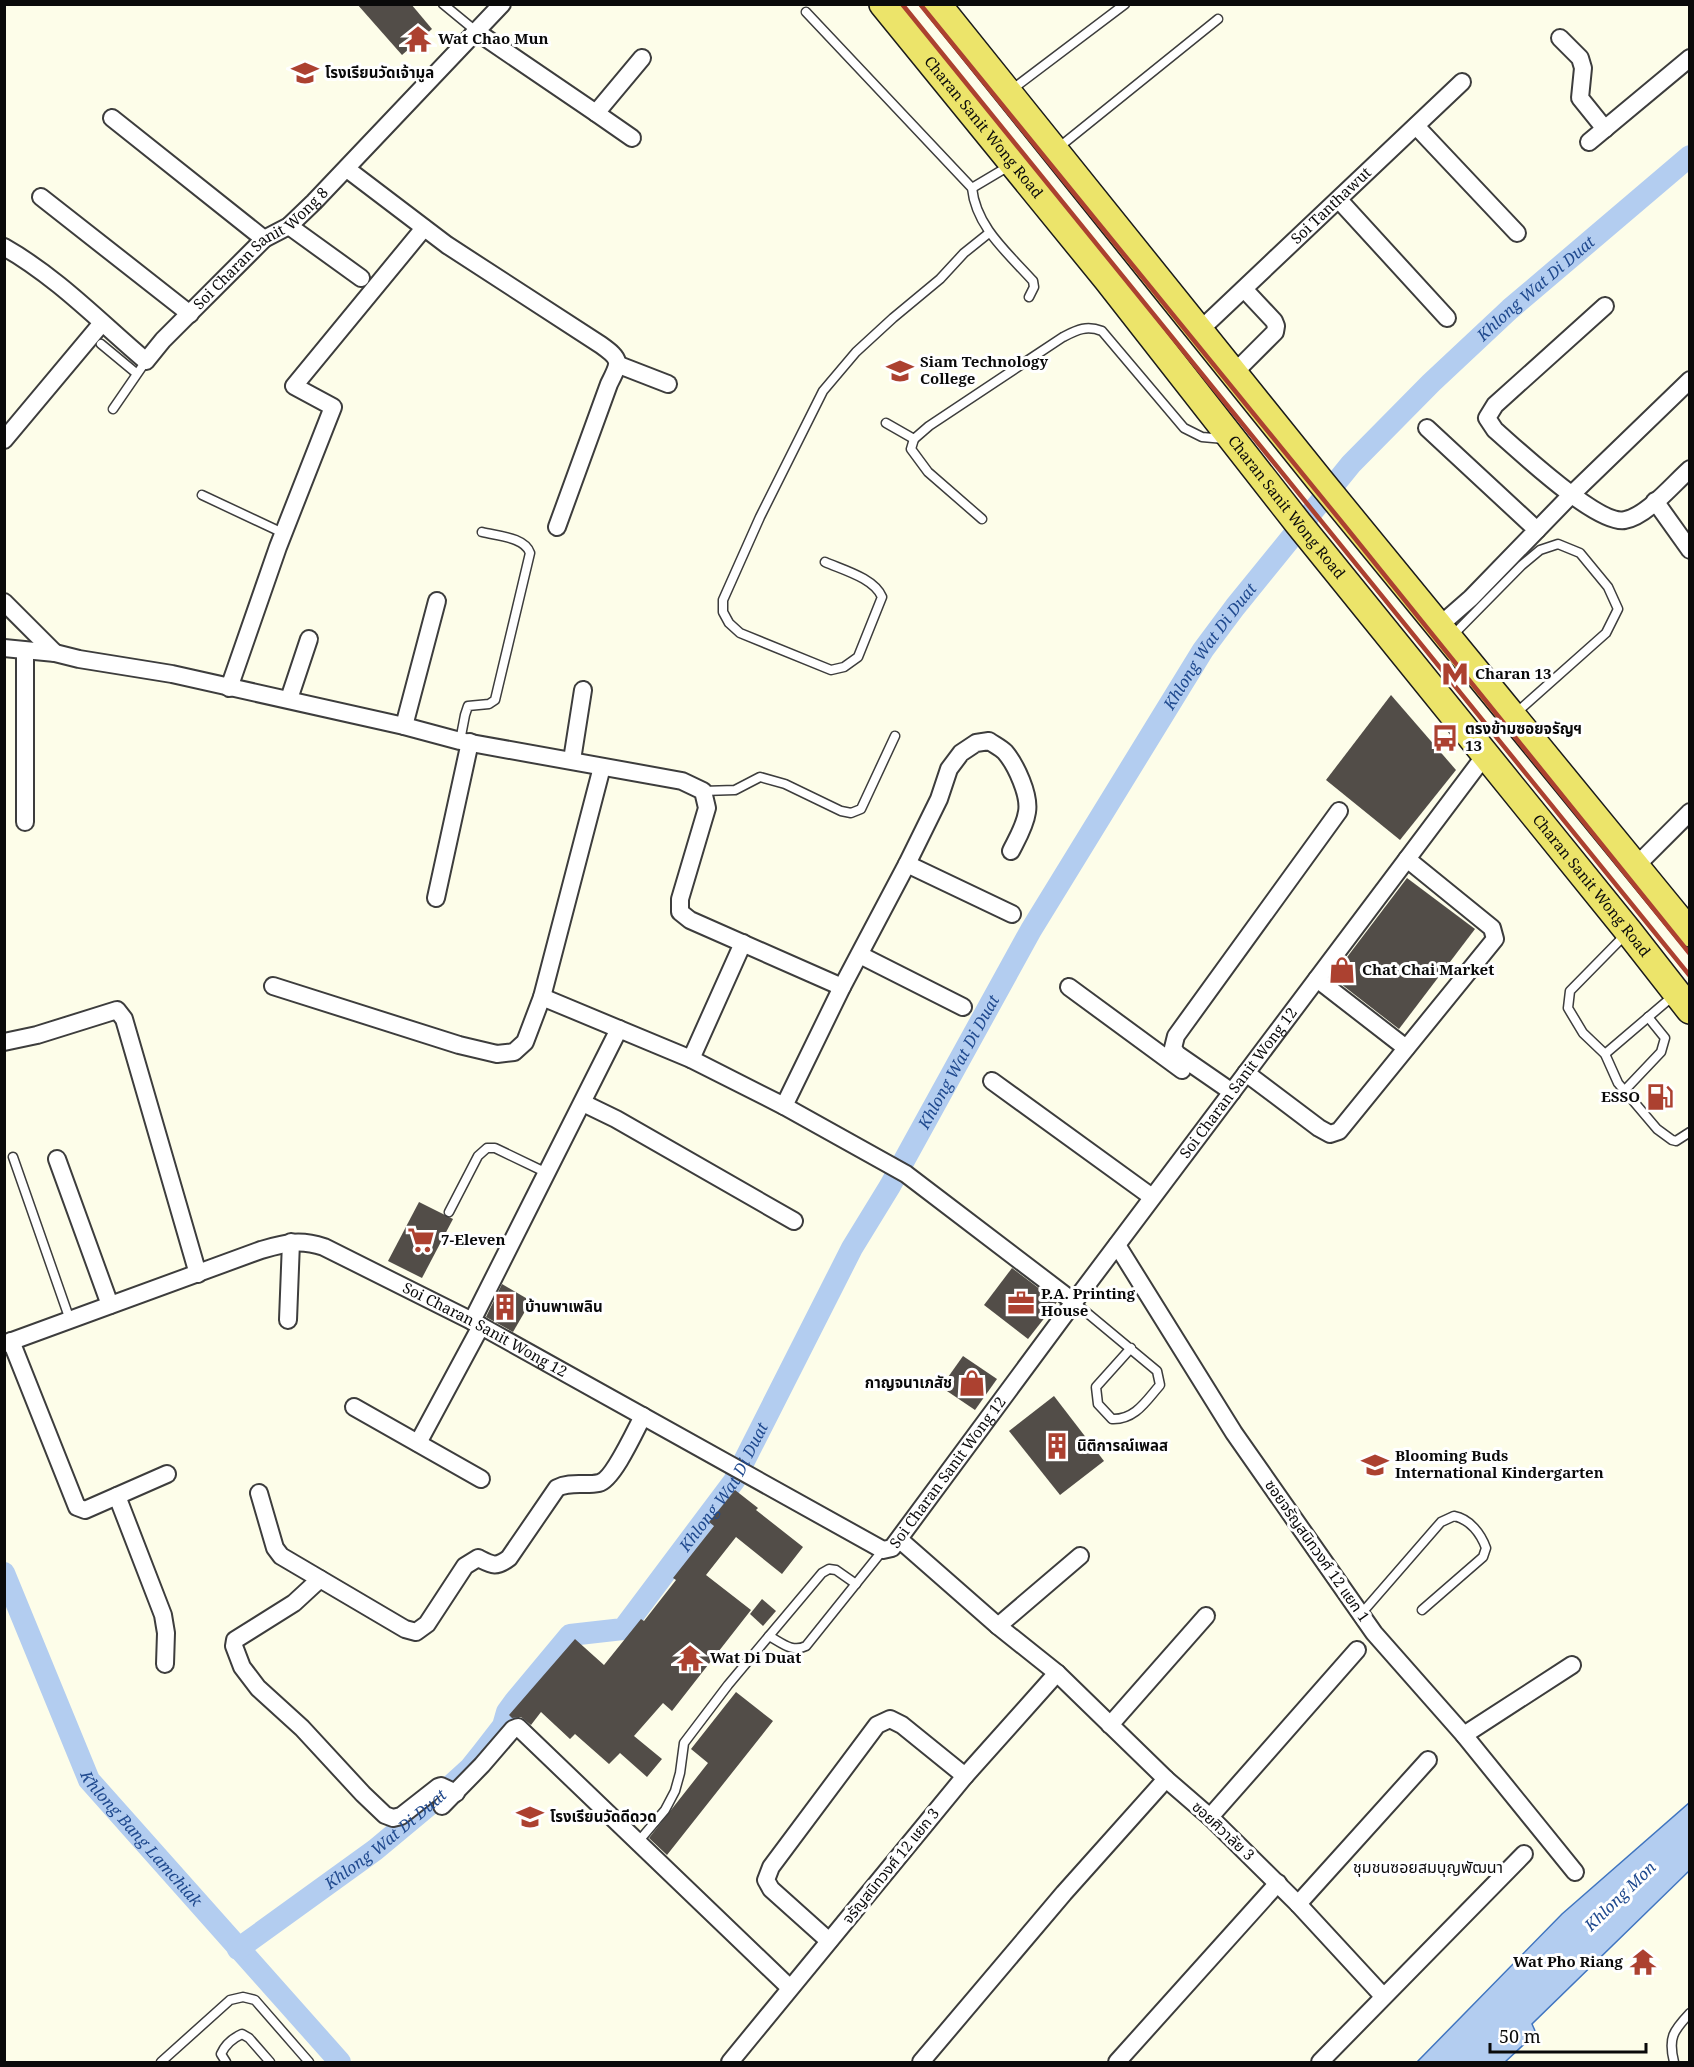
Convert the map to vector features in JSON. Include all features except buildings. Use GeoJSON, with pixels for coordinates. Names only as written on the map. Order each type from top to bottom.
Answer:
{"type":"FeatureCollection","features":[{"type":"Feature","properties":{"kind":"main road"},"geometry":{"type":"LineString","coordinates":[[937,4],[1329,493],[1689,933]]}},
{"type":"Feature","properties":{"kind":"main road","name":"Charan Sanit Wong Road"},"geometry":{"type":"LineString","coordinates":[[886,6],[1107,279],[1302,527],[1683,1002]]}},
{"type":"Feature","properties":{"kind":"street","name":"Soi Charan Sanit Wong 8"},"geometry":{"type":"LineString","coordinates":[[141,367],[163,340],[264,239],[289,226],[346,169],[502,4]]}},
{"type":"Feature","properties":{"kind":"street"},"geometry":{"type":"LineString","coordinates":[[477,32],[632,138]]}},
{"type":"Feature","properties":{"kind":"street"},"geometry":{"type":"LineString","coordinates":[[1560,38],[1580,58],[1583,68],[1580,98],[1605,129]]}},
{"type":"Feature","properties":{"kind":"street"},"geometry":{"type":"LineString","coordinates":[[596,113],[642,58]]}},
{"type":"Feature","properties":{"kind":"street"},"geometry":{"type":"LineString","coordinates":[[1589,142],[1689,58]]}},
{"type":"Feature","properties":{"kind":"street","name":"Soi Tanthawut"},"geometry":{"type":"LineString","coordinates":[[1199,331],[1340,200],[1462,82]]}},
{"type":"Feature","properties":{"kind":"street"},"geometry":{"type":"LineString","coordinates":[[111,118],[264,239]]}},
{"type":"Feature","properties":{"kind":"street"},"geometry":{"type":"LineString","coordinates":[[1416,126],[1517,233]]}},
{"type":"Feature","properties":{"kind":"street"},"geometry":{"type":"LineString","coordinates":[[346,169],[424,228],[601,345],[617,358],[619,365],[609,384],[557,527]]}},
{"type":"Feature","properties":{"kind":"street"},"geometry":{"type":"LineString","coordinates":[[41,197],[190,314]]}},
{"type":"Feature","properties":{"kind":"street"},"geometry":{"type":"LineString","coordinates":[[1340,200],[1447,318]]}},
{"type":"Feature","properties":{"kind":"street"},"geometry":{"type":"LineString","coordinates":[[289,226],[361,278]]}},
{"type":"Feature","properties":{"kind":"street"},"geometry":{"type":"LineString","coordinates":[[229,688],[283,533],[333,407],[294,386],[424,228]]}},
{"type":"Feature","properties":{"kind":"street"},"geometry":{"type":"LineString","coordinates":[[4,248],[19,256],[60,286],[102,323],[141,367]]}},
{"type":"Feature","properties":{"kind":"street"},"geometry":{"type":"LineString","coordinates":[[1233,374],[1275,332],[1276,326],[1244,289]]}},
{"type":"Feature","properties":{"kind":"street"},"geometry":{"type":"LineString","coordinates":[[1605,306],[1495,405],[1487,418],[1495,430],[1571,495],[1609,517],[1624,520],[1641,513],[1689,469]]}},
{"type":"Feature","properties":{"kind":"street"},"geometry":{"type":"LineString","coordinates":[[4,440],[102,323]]}},
{"type":"Feature","properties":{"kind":"street"},"geometry":{"type":"LineString","coordinates":[[619,365],[668,384]]}},
{"type":"Feature","properties":{"kind":"street"},"geometry":{"type":"LineString","coordinates":[[1444,632],[1471,598],[1571,495],[1689,380]]}},
{"type":"Feature","properties":{"kind":"street"},"geometry":{"type":"LineString","coordinates":[[1427,428],[1537,530]]}},
{"type":"Feature","properties":{"kind":"street"},"geometry":{"type":"LineString","coordinates":[[1655,501],[1689,550]]}},
{"type":"Feature","properties":{"kind":"street"},"geometry":{"type":"LineString","coordinates":[[404,726],[437,601]]}},
{"type":"Feature","properties":{"kind":"street"},"geometry":{"type":"LineString","coordinates":[[4,602],[55,653]]}},
{"type":"Feature","properties":{"kind":"street"},"geometry":{"type":"LineString","coordinates":[[289,699],[309,639]]}},
{"type":"Feature","properties":{"kind":"street"},"geometry":{"type":"LineString","coordinates":[[4,648],[55,653],[172,674],[289,699],[465,742],[682,781],[703,791],[707,808],[680,898],[680,912],[690,920],[842,987]]}},
{"type":"Feature","properties":{"kind":"street"},"geometry":{"type":"LineString","coordinates":[[25,651],[25,822]]}},
{"type":"Feature","properties":{"kind":"street"},"geometry":{"type":"LineString","coordinates":[[572,760],[583,690]]}},
{"type":"Feature","properties":{"kind":"street"},"geometry":{"type":"LineString","coordinates":[[784,1106],[842,987],[939,799],[949,769],[961,753],[976,743],[989,741],[1003,750],[1010,759],[1026,793],[1028,810],[1023,828],[1011,851]]}},
{"type":"Feature","properties":{"kind":"street"},"geometry":{"type":"LineString","coordinates":[[436,898],[465,742]]}},
{"type":"Feature","properties":{"kind":"street","name":"Soi Charan Sanit Wong 12"},"geometry":{"type":"LineString","coordinates":[[8,1342],[261,1250],[291,1242],[308,1242],[324,1247],[477,1324],[883,1550],[892,1548],[1152,1197],[1486,754]]}},
{"type":"Feature","properties":{"kind":"street"},"geometry":{"type":"LineString","coordinates":[[273,986],[459,1045],[497,1054],[514,1052],[525,1042],[542,997],[602,767]]}},
{"type":"Feature","properties":{"kind":"street"},"geometry":{"type":"LineString","coordinates":[[1228,1097],[1177,1054],[1173,1048],[1176,1036],[1339,811]]}},
{"type":"Feature","properties":{"kind":"street"},"geometry":{"type":"LineString","coordinates":[[1636,866],[1689,812]]}},
{"type":"Feature","properties":{"kind":"street"},"geometry":{"type":"LineString","coordinates":[[1246,1073],[1320,1128],[1330,1134],[1339,1131],[1495,939],[1492,928],[1407,859]]}},
{"type":"Feature","properties":{"kind":"street"},"geometry":{"type":"LineString","coordinates":[[907,864],[1012,914]]}},
{"type":"Feature","properties":{"kind":"street"},"geometry":{"type":"LineString","coordinates":[[691,1059],[743,943]]}},
{"type":"Feature","properties":{"kind":"street"},"geometry":{"type":"LineString","coordinates":[[860,955],[963,1007]]}},
{"type":"Feature","properties":{"kind":"street"},"geometry":{"type":"LineString","coordinates":[[1317,979],[1406,1048]]}},
{"type":"Feature","properties":{"kind":"street"},"geometry":{"type":"LineString","coordinates":[[1069,987],[1228,1097]]}},
{"type":"Feature","properties":{"kind":"street"},"geometry":{"type":"LineString","coordinates":[[542,997],[691,1059],[784,1106],[901,1171],[1074,1302]]}},
{"type":"Feature","properties":{"kind":"street"},"geometry":{"type":"LineString","coordinates":[[4,1042],[37,1035],[117,1010],[120,1013],[127,1030],[198,1274]]}},
{"type":"Feature","properties":{"kind":"street"},"geometry":{"type":"LineString","coordinates":[[418,1443],[619,1029]]}},
{"type":"Feature","properties":{"kind":"street"},"geometry":{"type":"LineString","coordinates":[[992,1081],[1152,1197]]}},
{"type":"Feature","properties":{"kind":"street"},"geometry":{"type":"LineString","coordinates":[[583,1103],[616,1119],[795,1221]]}},
{"type":"Feature","properties":{"kind":"street"},"geometry":{"type":"LineString","coordinates":[[57,1159],[110,1305]]}},
{"type":"Feature","properties":{"kind":"street"},"geometry":{"type":"LineString","coordinates":[[288,1320],[291,1242]]}},
{"type":"Feature","properties":{"kind":"street","name":"ซอยจรัญสนิทวงศ์ 12 แยก 1"},"geometry":{"type":"LineString","coordinates":[[1117,1245],[1234,1433],[1374,1633],[1464,1735],[1575,1872]]}},
{"type":"Feature","properties":{"kind":"street"},"geometry":{"type":"LineString","coordinates":[[8,1342],[77,1506],[85,1509],[167,1474]]}},
{"type":"Feature","properties":{"kind":"street"},"geometry":{"type":"LineString","coordinates":[[354,1407],[481,1479]]}},
{"type":"Feature","properties":{"kind":"street"},"geometry":{"type":"LineString","coordinates":[[258,1493],[275,1548],[281,1556],[405,1629],[416,1632],[422,1629],[470,1562],[478,1558],[491,1564],[501,1564],[509,1558],[557,1488],[562,1485],[599,1483],[609,1476],[643,1416]]}},
{"type":"Feature","properties":{"kind":"street"},"geometry":{"type":"LineString","coordinates":[[117,1496],[163,1615],[166,1633],[165,1664]]}},
{"type":"Feature","properties":{"kind":"street","name":"ซอยศิวาลัย 3"},"geometry":{"type":"LineString","coordinates":[[900,1540],[998,1626],[1056,1673],[1166,1779],[1210,1817],[1278,1883],[1383,1996]]}},
{"type":"Feature","properties":{"kind":"street"},"geometry":{"type":"LineString","coordinates":[[998,1626],[1080,1556]]}},
{"type":"Feature","properties":{"kind":"street"},"geometry":{"type":"LineString","coordinates":[[320,1579],[286,1609],[235,1640],[234,1646],[242,1666],[258,1688],[302,1728],[385,1815],[393,1818],[401,1816],[435,1789],[450,1790]]}},
{"type":"Feature","properties":{"kind":"street"},"geometry":{"type":"LineString","coordinates":[[1110,1725],[1206,1616]]}},
{"type":"Feature","properties":{"kind":"street"},"geometry":{"type":"LineString","coordinates":[[1210,1817],[1357,1650]]}},
{"type":"Feature","properties":{"kind":"street"},"geometry":{"type":"LineString","coordinates":[[1464,1735],[1572,1665]]}},
{"type":"Feature","properties":{"kind":"street","name":"จรัญสนิทวงศ์ 12 แยก 3"},"geometry":{"type":"LineString","coordinates":[[730,2062],[964,1776],[1056,1673]]}},
{"type":"Feature","properties":{"kind":"street"},"geometry":{"type":"LineString","coordinates":[[829,1941],[771,1889],[766,1880],[771,1868],[877,1725],[890,1719],[902,1725],[964,1776]]}},
{"type":"Feature","properties":{"kind":"street"},"geometry":{"type":"LineString","coordinates":[[442,1806],[450,1790],[517,1727],[790,1988]]}},
{"type":"Feature","properties":{"kind":"street"},"geometry":{"type":"LineString","coordinates":[[1298,1904],[1428,1760]]}},
{"type":"Feature","properties":{"kind":"street"},"geometry":{"type":"LineString","coordinates":[[921,2062],[1064,1893],[1166,1779]]}},
{"type":"Feature","properties":{"kind":"street"},"geometry":{"type":"LineString","coordinates":[[1320,2062],[1524,1854]]}},
{"type":"Feature","properties":{"kind":"street"},"geometry":{"type":"LineString","coordinates":[[1117,2062],[1278,1883]]}},
{"type":"Feature","properties":{"kind":"lane"},"geometry":{"type":"LineString","coordinates":[[443,4],[477,32]]}},
{"type":"Feature","properties":{"kind":"lane"},"geometry":{"type":"LineString","coordinates":[[1009,93],[1125,4]]}},
{"type":"Feature","properties":{"kind":"lane"},"geometry":{"type":"LineString","coordinates":[[806,12],[972,188],[978,213],[989,232],[1034,281],[1029,297]]}},
{"type":"Feature","properties":{"kind":"lane"},"geometry":{"type":"LineString","coordinates":[[1054,151],[1218,19]]}},
{"type":"Feature","properties":{"kind":"lane"},"geometry":{"type":"LineString","coordinates":[[972,188],[1012,164]]}},
{"type":"Feature","properties":{"kind":"lane"},"geometry":{"type":"LineString","coordinates":[[825,562],[858,576],[879,589],[882,597],[858,657],[844,668],[831,670],[740,633],[729,623],[723,612],[723,600],[741,558],[823,391],[856,352],[940,279],[964,253],[989,232]]}},
{"type":"Feature","properties":{"kind":"lane"},"geometry":{"type":"LineString","coordinates":[[982,519],[923,467],[911,449],[914,439],[929,426],[1063,337],[1081,328],[1091,327],[1102,331],[1184,428],[1202,437],[1233,440]]}},
{"type":"Feature","properties":{"kind":"lane"},"geometry":{"type":"LineString","coordinates":[[101,344],[141,367],[113,409]]}},
{"type":"Feature","properties":{"kind":"lane"},"geometry":{"type":"LineString","coordinates":[[886,423],[914,439]]}},
{"type":"Feature","properties":{"kind":"lane"},"geometry":{"type":"LineString","coordinates":[[202,495],[283,533]]}},
{"type":"Feature","properties":{"kind":"lane"},"geometry":{"type":"LineString","coordinates":[[465,742],[465,715],[468,706],[489,704],[495,700],[530,553],[528,547],[522,542],[482,532]]}},
{"type":"Feature","properties":{"kind":"lane"},"geometry":{"type":"LineString","coordinates":[[1444,632],[1540,550],[1558,544],[1580,553],[1608,587],[1618,609],[1606,633],[1513,716]]}},
{"type":"Feature","properties":{"kind":"lane"},"geometry":{"type":"LineString","coordinates":[[703,791],[735,790],[760,777],[785,784],[840,811],[851,813],[861,809],[895,736]]}},
{"type":"Feature","properties":{"kind":"lane"},"geometry":{"type":"LineString","coordinates":[[1629,932],[1570,991],[1568,1008],[1583,1033],[1605,1054],[1618,1083],[1657,1129],[1672,1140],[1681,1139],[1689,1132]]}},
{"type":"Feature","properties":{"kind":"lane"},"geometry":{"type":"LineString","coordinates":[[1605,1054],[1648,1017],[1683,1002]]}},
{"type":"Feature","properties":{"kind":"lane"},"geometry":{"type":"LineString","coordinates":[[1624,1091],[1661,1052],[1665,1038],[1648,1017]]}},
{"type":"Feature","properties":{"kind":"lane"},"geometry":{"type":"LineString","coordinates":[[449,1212],[478,1156],[486,1148],[495,1148],[548,1173]]}},
{"type":"Feature","properties":{"kind":"lane"},"geometry":{"type":"LineString","coordinates":[[13,1157],[70,1320]]}},
{"type":"Feature","properties":{"kind":"lane"},"geometry":{"type":"LineString","coordinates":[[1074,1302],[1131,1348],[1157,1371],[1160,1385],[1134,1413],[1123,1419],[1112,1419],[1098,1404],[1096,1387],[1131,1348]]}},
{"type":"Feature","properties":{"kind":"lane"},"geometry":{"type":"LineString","coordinates":[[1361,1614],[1441,1522],[1454,1516],[1464,1518],[1483,1538],[1486,1548],[1483,1557],[1422,1610]]}},
{"type":"Feature","properties":{"kind":"lane"},"geometry":{"type":"LineString","coordinates":[[769,1636],[792,1649],[806,1646],[883,1550]]}},
{"type":"Feature","properties":{"kind":"lane"},"geometry":{"type":"LineString","coordinates":[[638,1842],[665,1810],[675,1791],[684,1743],[769,1636],[822,1574],[829,1569],[836,1570],[856,1584]]}},
{"type":"Feature","properties":{"kind":"lane"},"geometry":{"type":"LineString","coordinates":[[161,2062],[230,2000],[243,1997],[255,2000],[309,2062]]}},
{"type":"Feature","properties":{"kind":"lane"},"geometry":{"type":"LineString","coordinates":[[1674,2062],[1670,2045],[1675,2029],[1689,2013]]}},
{"type":"Feature","properties":{"kind":"lane"},"geometry":{"type":"LineString","coordinates":[[226,2062],[221,2054],[224,2047],[236,2036],[242,2034],[249,2038],[270,2062]]}},
{"type":"Feature","properties":{"kind":"water","name":"Khlong Mon"},"geometry":{"type":"Polygon","coordinates":[[[1689,1803],[1689,1871],[1532,2024],[1536,2033],[1505,2062],[1417,2062],[1562,1914],[1689,1803]]]}},
{"type":"Feature","properties":{"kind":"waterway","name":"Khlong Wat Di Duat"},"geometry":{"type":"LineString","coordinates":[[238,1949],[375,1850],[470,1768],[503,1726],[507,1712],[515,1701],[570,1635],[623,1629],[734,1481],[852,1248],[890,1186],[1031,930],[1203,650],[1351,464],[1431,383],[1510,309],[1690,156]]}},
{"type":"Feature","properties":{"kind":"waterway","name":"Khlong Bang Lamchiak"},"geometry":{"type":"LineString","coordinates":[[4,1573],[89,1780],[340,2062]]}},
{"type":"Feature","properties":{"kind":"railway"},"geometry":{"type":"LineString","coordinates":[[902,4],[1690,976]]}},
{"type":"Feature","properties":{"kind":"railway"},"geometry":{"type":"LineString","coordinates":[[920,4],[1690,954]]}},
{"type":"Feature","properties":{"kind":"place","name":"Wat Chao Mun"},"geometry":{"type":"Point","coordinates":[418,39]}},
{"type":"Feature","properties":{"kind":"place","name":"โรงเรียนวัดเจ้ามูล"},"geometry":{"type":"Point","coordinates":[305,73]}},
{"type":"Feature","properties":{"kind":"place","name":"Siam Technology College"},"geometry":{"type":"Point","coordinates":[900,371]}},
{"type":"Feature","properties":{"kind":"place","name":"Charan 13"},"geometry":{"type":"Point","coordinates":[1455,674]}},
{"type":"Feature","properties":{"kind":"place","name":"ตรงข้ามซอยจรัญฯ 13"},"geometry":{"type":"Point","coordinates":[1445,738]}},
{"type":"Feature","properties":{"kind":"place","name":"Chat Chai Market"},"geometry":{"type":"Point","coordinates":[1342,970]}},
{"type":"Feature","properties":{"kind":"place","name":"ESSO"},"geometry":{"type":"Point","coordinates":[1660,1097]}},
{"type":"Feature","properties":{"kind":"place","name":"7-Eleven"},"geometry":{"type":"Point","coordinates":[421,1240]}},
{"type":"Feature","properties":{"kind":"place","name":"P.A. Printing House"},"geometry":{"type":"Point","coordinates":[1021,1303]}},
{"type":"Feature","properties":{"kind":"place","name":"บ้านพาเพลิน"},"geometry":{"type":"Point","coordinates":[505,1307]}},
{"type":"Feature","properties":{"kind":"place","name":"กาญจนาเภสัช"},"geometry":{"type":"Point","coordinates":[972,1383]}},
{"type":"Feature","properties":{"kind":"place","name":"นิติการณ์เพลส"},"geometry":{"type":"Point","coordinates":[1057,1446]}},
{"type":"Feature","properties":{"kind":"place","name":"Blooming Buds International Kindergarten"},"geometry":{"type":"Point","coordinates":[1375,1465]}},
{"type":"Feature","properties":{"kind":"place","name":"Wat Di Duat"},"geometry":{"type":"Point","coordinates":[690,1658]}},
{"type":"Feature","properties":{"kind":"place","name":"โรงเรียนวัดดีดวด"},"geometry":{"type":"Point","coordinates":[530,1817]}},
{"type":"Feature","properties":{"kind":"place","name":"Wat Pho Riang"},"geometry":{"type":"Point","coordinates":[1643,1962]}},
{"type":"Feature","properties":{"kind":"district","name":"ชุมชนซอยสมบุญพัฒนา"},"geometry":{"type":"Point","coordinates":[1428,1867]}}]}
